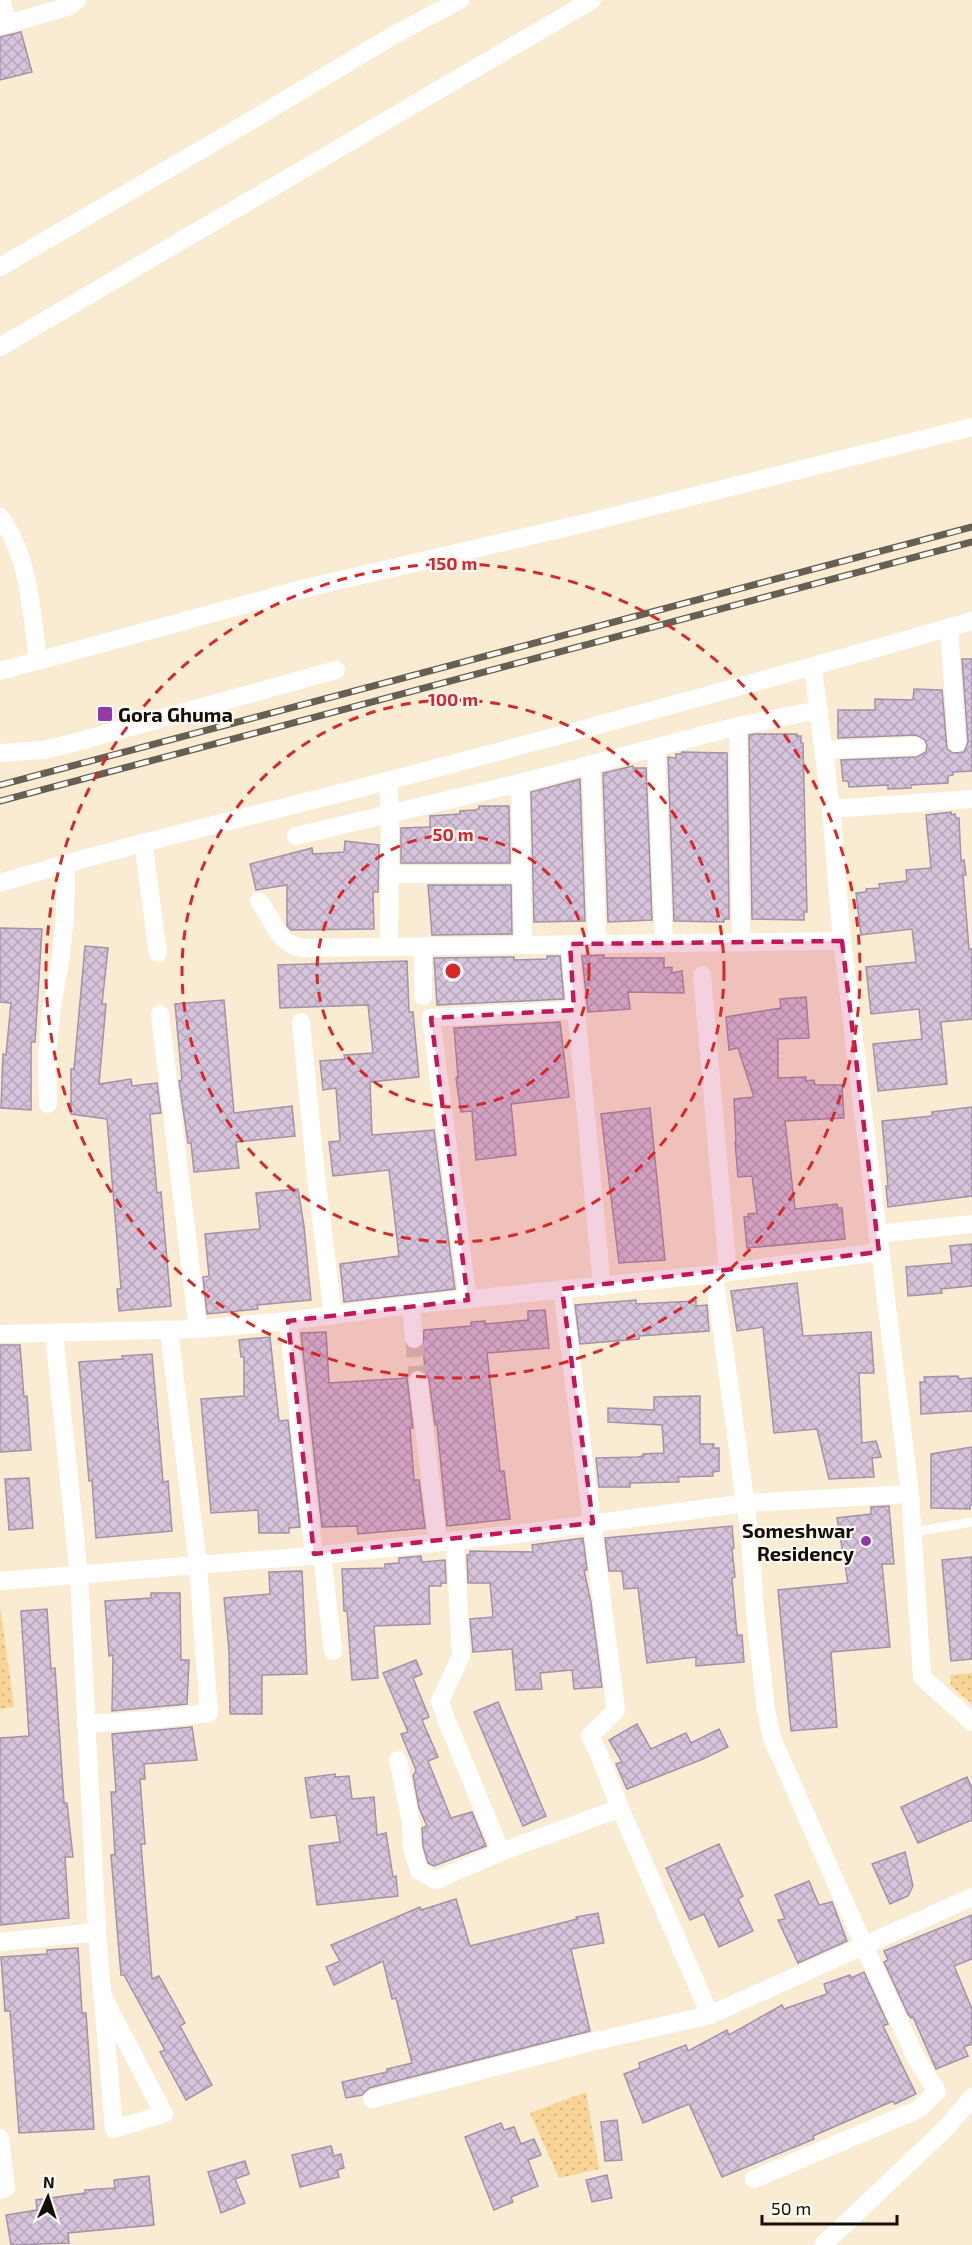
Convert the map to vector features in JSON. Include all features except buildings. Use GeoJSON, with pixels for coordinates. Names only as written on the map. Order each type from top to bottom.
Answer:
{"type":"FeatureCollection","features":[{"type":"Feature","properties":{"kind":"street"},"geometry":{"type":"LineString","coordinates":[[1,0],[4,25],[70,6],[77,0]]}},
{"type":"Feature","properties":{"kind":"street"},"geometry":{"type":"LineString","coordinates":[[0,267],[393,35],[460,0]]}},
{"type":"Feature","properties":{"kind":"street"},"geometry":{"type":"LineString","coordinates":[[0,347],[592,0]]}},
{"type":"Feature","properties":{"kind":"street"},"geometry":{"type":"LineString","coordinates":[[0,671],[302,589],[594,521],[972,427]]}},
{"type":"Feature","properties":{"kind":"street"},"geometry":{"type":"LineString","coordinates":[[0,518],[10,530],[24,565],[38,660]]}},
{"type":"Feature","properties":{"kind":"street"},"geometry":{"type":"LineString","coordinates":[[0,883],[143,842],[388,781],[813,668],[972,621]]}},
{"type":"Feature","properties":{"kind":"street"},"geometry":{"type":"LineString","coordinates":[[949,628],[957,743]]}},
{"type":"Feature","properties":{"kind":"street"},"geometry":{"type":"LineString","coordinates":[[813,668],[831,809],[842,941],[910,1494],[922,1677],[972,1722]]}},
{"type":"Feature","properties":{"kind":"street"},"geometry":{"type":"LineString","coordinates":[[0,753],[44,750],[69,744],[336,670]]}},
{"type":"Feature","properties":{"kind":"street"},"geometry":{"type":"LineString","coordinates":[[296,836],[520,783],[738,726],[819,710]]}},
{"type":"Feature","properties":{"kind":"street"},"geometry":{"type":"LineString","coordinates":[[738,726],[741,943]]}},
{"type":"Feature","properties":{"kind":"street"},"geometry":{"type":"LineString","coordinates":[[824,750],[916,746]]}},
{"type":"Feature","properties":{"kind":"street"},"geometry":{"type":"LineString","coordinates":[[656,747],[664,944]]}},
{"type":"Feature","properties":{"kind":"street"},"geometry":{"type":"LineString","coordinates":[[591,764],[597,944]]}},
{"type":"Feature","properties":{"kind":"street"},"geometry":{"type":"LineString","coordinates":[[388,781],[390,813],[388,947]]}},
{"type":"Feature","properties":{"kind":"street"},"geometry":{"type":"LineString","coordinates":[[520,783],[523,945]]}},
{"type":"Feature","properties":{"kind":"street"},"geometry":{"type":"LineString","coordinates":[[831,809],[972,799]]}},
{"type":"Feature","properties":{"kind":"street"},"geometry":{"type":"LineString","coordinates":[[143,842],[158,953]]}},
{"type":"Feature","properties":{"kind":"street"},"geometry":{"type":"LineString","coordinates":[[48,1104],[47,1053],[62,946],[66,863]]}},
{"type":"Feature","properties":{"kind":"street"},"geometry":{"type":"LineString","coordinates":[[389,874],[522,874]]}},
{"type":"Feature","properties":{"kind":"street"},"geometry":{"type":"LineString","coordinates":[[259,901],[282,940],[291,946],[423,947],[842,941]]}},
{"type":"Feature","properties":{"kind":"street"},"geometry":{"type":"LineString","coordinates":[[570,944],[574,1010],[602,1287]]}},
{"type":"Feature","properties":{"kind":"street"},"geometry":{"type":"LineString","coordinates":[[423,947],[423,996]]}},
{"type":"Feature","properties":{"kind":"street"},"geometry":{"type":"LineString","coordinates":[[702,975],[721,1273],[750,1537],[755,1612],[766,1710],[772,1738],[864,1946],[916,2058],[937,2092],[919,2109],[754,2180]]}},
{"type":"Feature","properties":{"kind":"street"},"geometry":{"type":"LineString","coordinates":[[468,1300],[430,1018],[574,1010]]}},
{"type":"Feature","properties":{"kind":"street"},"geometry":{"type":"LineString","coordinates":[[160,1014],[198,1329]]}},
{"type":"Feature","properties":{"kind":"street"},"geometry":{"type":"LineString","coordinates":[[301,1022],[316,1177],[333,1314]]}},
{"type":"Feature","properties":{"kind":"street"},"geometry":{"type":"LineString","coordinates":[[0,1334],[198,1329],[288,1321],[562,1289],[602,1287],[721,1273],[972,1224]]}},
{"type":"Feature","properties":{"kind":"street"},"geometry":{"type":"LineString","coordinates":[[562,1289],[616,1710],[590,1736],[710,2015]]}},
{"type":"Feature","properties":{"kind":"street"},"geometry":{"type":"LineString","coordinates":[[411,1305],[414,1339]]}},
{"type":"Feature","properties":{"kind":"street"},"geometry":{"type":"LineString","coordinates":[[288,1321],[318,1555],[333,1651]]}},
{"type":"Feature","properties":{"kind":"street"},"geometry":{"type":"LineString","coordinates":[[86,1724],[209,1713],[198,1565],[169,1330]]}},
{"type":"Feature","properties":{"kind":"street"},"geometry":{"type":"LineString","coordinates":[[54,1334],[79,1576],[97,1932],[102,1995],[114,2129],[164,2114],[102,1995]]}},
{"type":"Feature","properties":{"kind":"street"},"geometry":{"type":"LineString","coordinates":[[418,1380],[447,1542],[461,1656],[440,1701],[501,1852]]}},
{"type":"Feature","properties":{"kind":"street"},"geometry":{"type":"LineString","coordinates":[[0,1581],[79,1576],[447,1542],[746,1503],[910,1494]]}},
{"type":"Feature","properties":{"kind":"street"},"geometry":{"type":"LineString","coordinates":[[398,1760],[411,1822],[412,1848],[419,1871],[436,1881],[501,1852],[620,1808]]}},
{"type":"Feature","properties":{"kind":"street"},"geometry":{"type":"LineString","coordinates":[[372,2099],[587,2043],[710,2015],[972,1897]]}},
{"type":"Feature","properties":{"kind":"street"},"geometry":{"type":"LineString","coordinates":[[0,1942],[97,1932]]}},
{"type":"Feature","properties":{"kind":"street"},"geometry":{"type":"LineString","coordinates":[[823,2245],[948,2126],[972,2097]]}},
{"type":"Feature","properties":{"kind":"street"},"geometry":{"type":"LineString","coordinates":[[0,2138],[6,2188],[0,2190]]}},
{"type":"Feature","properties":{"kind":"lane"},"geometry":{"type":"LineString","coordinates":[[914,1532],[972,1522]]}},
{"type":"Feature","properties":{"kind":"highlighted area"},"geometry":{"type":"Polygon","coordinates":[[[842,941],[879,1252],[562,1289],[593,1523],[314,1554],[288,1321],[468,1300],[431,1018],[574,1010],[570,944],[842,941]]]}},
{"type":"Feature","properties":{"kind":"shaded area"},"geometry":{"type":"Polygon","coordinates":[[[0,1606],[14,1707],[0,1709],[0,1606]]]}},
{"type":"Feature","properties":{"kind":"shaded area"},"geometry":{"type":"Polygon","coordinates":[[[972,1673],[972,1704],[951,1686],[950,1675],[972,1673]]]}},
{"type":"Feature","properties":{"kind":"shaded area"},"geometry":{"type":"Polygon","coordinates":[[[586,2092],[599,2169],[559,2178],[530,2113],[586,2092]]]}},
{"type":"Feature","properties":{"kind":"tunnel"},"geometry":{"type":"LineString","coordinates":[[414,1339],[418,1380]]}},
{"type":"Feature","properties":{"kind":"railway"},"geometry":{"type":"LineString","coordinates":[[0,785],[972,527]]}},
{"type":"Feature","properties":{"kind":"railway"},"geometry":{"type":"LineString","coordinates":[[0,801],[972,542]]}},
{"type":"Feature","properties":{"kind":"place","name":"Gora Ghuma"},"geometry":{"type":"Point","coordinates":[105,714]}},
{"type":"Feature","properties":{"kind":"place","name":"Someshwar Residency"},"geometry":{"type":"Point","coordinates":[866,1541]}}]}
